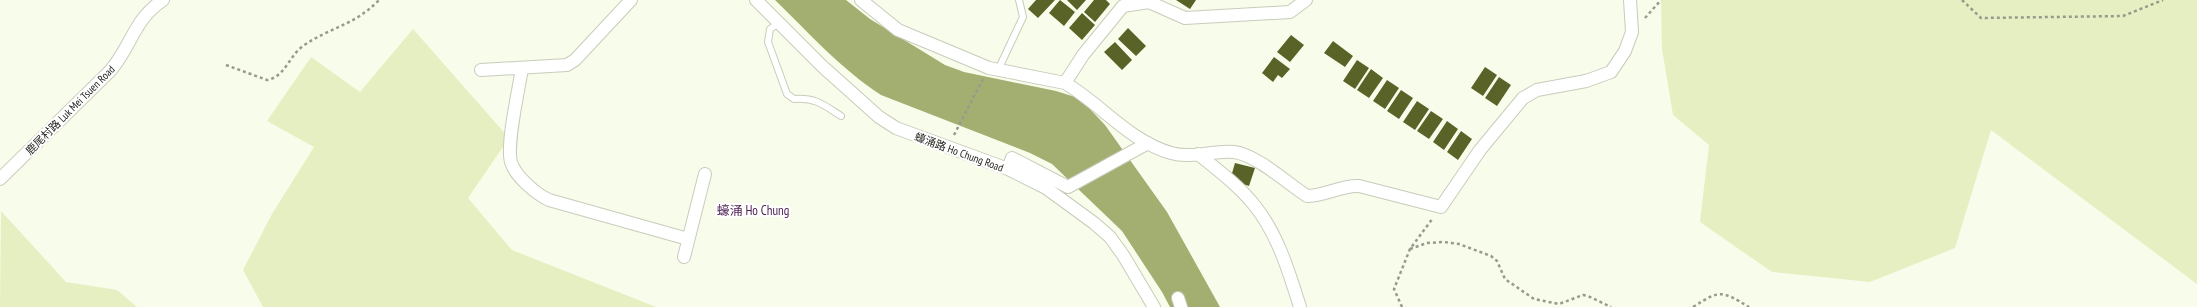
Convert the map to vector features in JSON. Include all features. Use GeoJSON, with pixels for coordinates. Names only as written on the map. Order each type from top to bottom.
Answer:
{"type":"FeatureCollection","features":[{"type":"Feature","properties":{"kind":"street","name":"鹿尾村路 Luk Mei Tsuen Road"},"geometry":{"type":"LineString","coordinates":[[0,180],[110,71],[121,58],[142,18],[149,10],[163,0]]}},
{"type":"Feature","properties":{"kind":"street"},"geometry":{"type":"LineString","coordinates":[[481,70],[567,65],[575,60],[632,0]]}},
{"type":"Feature","properties":{"kind":"street","name":"蠔涌路 Ho Chung Road"},"geometry":{"type":"LineString","coordinates":[[756,0],[822,66],[879,116],[902,131],[1008,169],[1055,194],[1110,237],[1123,255],[1154,307]]}},
{"type":"Feature","properties":{"kind":"street"},"geometry":{"type":"LineString","coordinates":[[861,0],[898,30],[993,69],[1065,83],[1085,94],[1123,127],[1148,143],[1172,154],[1234,152],[1248,155],[1307,196],[1318,196],[1351,185],[1442,207],[1480,150],[1523,98],[1537,90],[1586,81],[1611,72],[1625,51],[1632,32],[1630,0]]}},
{"type":"Feature","properties":{"kind":"street"},"geometry":{"type":"LineString","coordinates":[[1065,83],[1074,72],[1083,54],[1123,6],[1149,2],[1185,18],[1290,12],[1306,0]]}},
{"type":"Feature","properties":{"kind":"street"},"geometry":{"type":"LineString","coordinates":[[522,68],[509,152],[515,172],[542,197],[549,200],[688,239]]}},
{"type":"Feature","properties":{"kind":"street"},"geometry":{"type":"LineString","coordinates":[[1008,169],[1012,158],[1068,188],[1148,143]]}},
{"type":"Feature","properties":{"kind":"street"},"geometry":{"type":"LineString","coordinates":[[1198,154],[1237,187],[1255,206],[1270,228],[1282,255],[1300,307]]}},
{"type":"Feature","properties":{"kind":"street"},"geometry":{"type":"LineString","coordinates":[[684,257],[705,174]]}},
{"type":"Feature","properties":{"kind":"lane"},"geometry":{"type":"LineString","coordinates":[[993,69],[1023,17],[1019,0]]}},
{"type":"Feature","properties":{"kind":"lane"},"geometry":{"type":"LineString","coordinates":[[778,23],[770,29],[768,42],[787,94],[794,99],[807,98],[818,102],[841,116]]}},
{"type":"Feature","properties":{"kind":"path"},"geometry":{"type":"LineString","coordinates":[[226,65],[267,80],[274,78],[301,48],[316,37],[342,28],[367,13],[379,0]]}},
{"type":"Feature","properties":{"kind":"path"},"geometry":{"type":"LineString","coordinates":[[1632,32],[1661,0]]}},
{"type":"Feature","properties":{"kind":"path"},"geometry":{"type":"LineString","coordinates":[[1962,0],[1981,18],[2123,16],[2163,0]]}},
{"type":"Feature","properties":{"kind":"path"},"geometry":{"type":"LineString","coordinates":[[948,148],[993,69]]}},
{"type":"Feature","properties":{"kind":"path"},"geometry":{"type":"LineString","coordinates":[[1402,307],[1394,289],[1410,249],[1442,207]]}},
{"type":"Feature","properties":{"kind":"path"},"geometry":{"type":"LineString","coordinates":[[1410,249],[1427,243],[1444,242],[1459,244],[1491,256],[1497,260],[1505,278],[1534,299],[1559,304],[1583,295],[1611,307]]}},
{"type":"Feature","properties":{"kind":"path"},"geometry":{"type":"LineString","coordinates":[[1693,307],[1710,296],[1727,294],[1749,307]]}},
{"type":"Feature","properties":{"kind":"shaded area"},"geometry":{"type":"Polygon","coordinates":[[[775,0],[846,0],[870,19],[945,65],[964,72],[1056,91],[1075,97],[1089,108],[1105,125],[1167,212],[1220,307],[1187,307],[1182,293],[1172,297],[1176,307],[1170,307],[1162,292],[1122,231],[1052,164],[1030,153],[881,95],[852,74],[775,0]]]}},
{"type":"Feature","properties":{"kind":"shaded area"},"geometry":{"type":"Polygon","coordinates":[[[1661,0],[2197,0],[2197,284],[1991,130],[1955,248],[1870,282],[1772,272],[1700,222],[1709,145],[1673,115],[1662,49],[1661,0]]]}},
{"type":"Feature","properties":{"kind":"shaded area"},"geometry":{"type":"Polygon","coordinates":[[[413,29],[509,138],[468,198],[512,250],[656,307],[263,307],[243,270],[272,214],[314,147],[267,121],[311,57],[360,92],[413,29]]]}},
{"type":"Feature","properties":{"kind":"shaded area"},"geometry":{"type":"Polygon","coordinates":[[[1,211],[66,282],[117,290],[137,307],[0,307],[1,211]]]}},
{"type":"Feature","properties":{"kind":"building"},"geometry":{"type":"Polygon","coordinates":[[[1036,0],[1055,0],[1038,18],[1028,9],[1036,0]]]}},
{"type":"Feature","properties":{"kind":"building"},"geometry":{"type":"Polygon","coordinates":[[[1060,0],[1075,12],[1064,26],[1049,13],[1060,0]]]}},
{"type":"Feature","properties":{"kind":"building"},"geometry":{"type":"Polygon","coordinates":[[[1067,0],[1086,0],[1077,10],[1067,0]]]}},
{"type":"Feature","properties":{"kind":"building"},"geometry":{"type":"Polygon","coordinates":[[[1094,0],[1106,0],[1110,4],[1095,22],[1084,12],[1094,0]]]}},
{"type":"Feature","properties":{"kind":"building"},"geometry":{"type":"Polygon","coordinates":[[[1176,0],[1196,0],[1190,9],[1176,0]]]}},
{"type":"Feature","properties":{"kind":"building"},"geometry":{"type":"Polygon","coordinates":[[[1082,13],[1095,25],[1082,40],[1069,28],[1082,13]]]}},
{"type":"Feature","properties":{"kind":"building"},"geometry":{"type":"Polygon","coordinates":[[[1128,28],[1146,46],[1136,56],[1118,39],[1128,28]]]}},
{"type":"Feature","properties":{"kind":"building"},"geometry":{"type":"Polygon","coordinates":[[[1291,35],[1304,45],[1290,62],[1277,52],[1291,35]]]}},
{"type":"Feature","properties":{"kind":"building"},"geometry":{"type":"Polygon","coordinates":[[[1333,41],[1353,56],[1345,67],[1324,53],[1333,41]]]}},
{"type":"Feature","properties":{"kind":"building"},"geometry":{"type":"Polygon","coordinates":[[[1115,42],[1132,60],[1122,70],[1104,52],[1115,42]]]}},
{"type":"Feature","properties":{"kind":"building"},"geometry":{"type":"Polygon","coordinates":[[[1274,57],[1290,69],[1282,78],[1278,75],[1273,82],[1262,73],[1274,57]]]}},
{"type":"Feature","properties":{"kind":"building"},"geometry":{"type":"Polygon","coordinates":[[[1357,60],[1369,68],[1355,89],[1343,81],[1357,60]]]}},
{"type":"Feature","properties":{"kind":"building"},"geometry":{"type":"Polygon","coordinates":[[[1485,67],[1497,75],[1483,96],[1471,88],[1485,67]]]}},
{"type":"Feature","properties":{"kind":"building"},"geometry":{"type":"Polygon","coordinates":[[[1371,69],[1383,78],[1369,98],[1357,90],[1371,69]]]}},
{"type":"Feature","properties":{"kind":"building"},"geometry":{"type":"Polygon","coordinates":[[[1499,77],[1511,85],[1497,106],[1485,98],[1499,77]]]}},
{"type":"Feature","properties":{"kind":"building"},"geometry":{"type":"Polygon","coordinates":[[[1387,80],[1399,88],[1385,109],[1373,101],[1387,80]]]}},
{"type":"Feature","properties":{"kind":"building"},"geometry":{"type":"Polygon","coordinates":[[[1401,90],[1413,98],[1399,119],[1387,111],[1401,90]]]}},
{"type":"Feature","properties":{"kind":"building"},"geometry":{"type":"Polygon","coordinates":[[[1417,101],[1429,109],[1415,130],[1403,122],[1417,101]]]}},
{"type":"Feature","properties":{"kind":"building"},"geometry":{"type":"Polygon","coordinates":[[[1431,111],[1443,119],[1429,139],[1417,131],[1431,111]]]}},
{"type":"Feature","properties":{"kind":"building"},"geometry":{"type":"Polygon","coordinates":[[[1447,121],[1458,129],[1444,150],[1433,142],[1447,121]]]}},
{"type":"Feature","properties":{"kind":"building"},"geometry":{"type":"Polygon","coordinates":[[[1461,131],[1472,139],[1458,160],[1447,152],[1461,131]]]}},
{"type":"Feature","properties":{"kind":"building"},"geometry":{"type":"Polygon","coordinates":[[[1235,163],[1255,168],[1249,186],[1230,180],[1235,163]]]}},
{"type":"Feature","properties":{"kind":"district","name":"蠔涌 Ho Chung"},"geometry":{"type":"Point","coordinates":[753,210]}}]}
